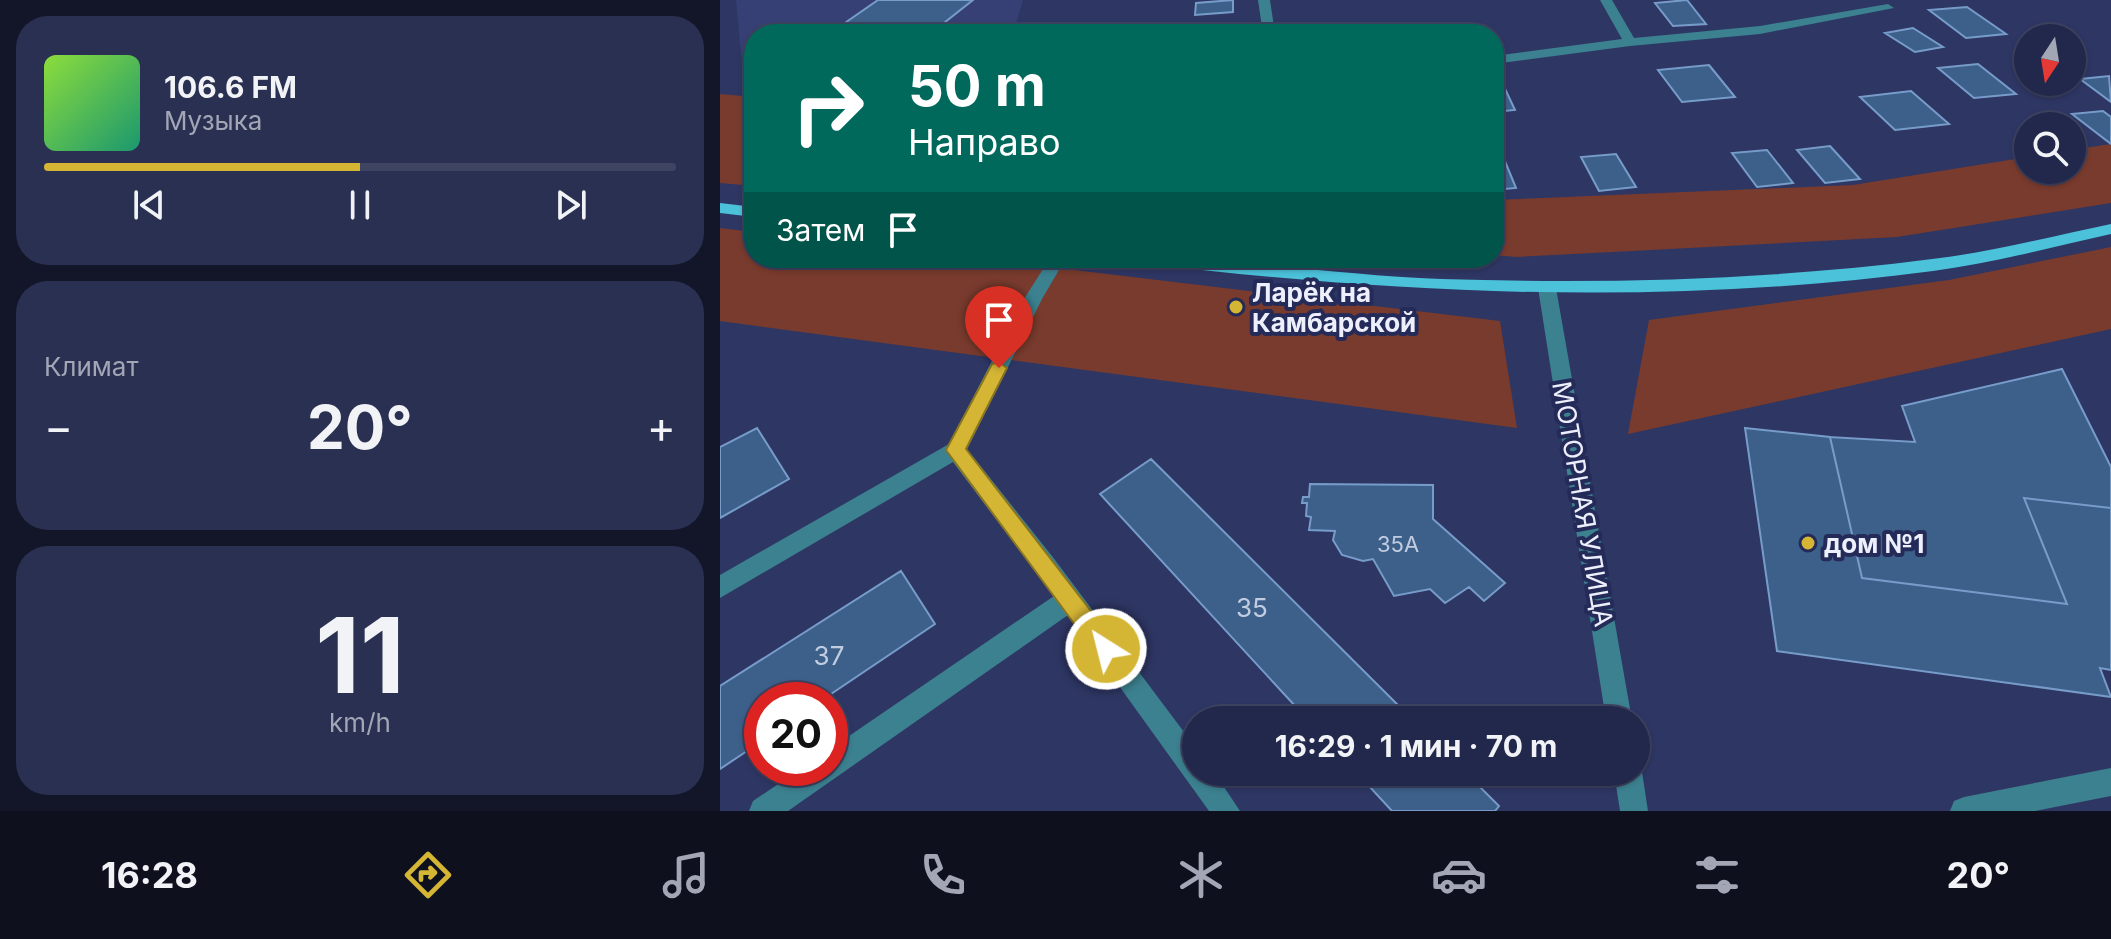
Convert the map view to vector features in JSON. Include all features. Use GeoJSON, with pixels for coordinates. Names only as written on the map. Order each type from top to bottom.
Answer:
{"type":"FeatureCollection","features":[{"type":"Feature","properties":{"kind":"main road"},"geometry":{"type":"LineString","coordinates":[[720,208],[744,211]]}},
{"type":"Feature","properties":{"kind":"main road"},"geometry":{"type":"LineString","coordinates":[[1253,268],[1386,282],[1547,288],[1736,284],[1935,265],[2111,229]]}},
{"type":"Feature","properties":{"kind":"street"},"geometry":{"type":"LineString","coordinates":[[1264,0],[1268,24]]}},
{"type":"Feature","properties":{"kind":"street"},"geometry":{"type":"LineString","coordinates":[[1606,0],[1630,42]]}},
{"type":"Feature","properties":{"kind":"street"},"geometry":{"type":"LineString","coordinates":[[1504,59],[1630,42],[1760,30],[1888,8]]}},
{"type":"Feature","properties":{"kind":"street"},"geometry":{"type":"LineString","coordinates":[[720,587],[956,450],[1052,268]]}},
{"type":"Feature","properties":{"kind":"street","name":"МОТОРНАЯ УЛИЦА"},"geometry":{"type":"LineString","coordinates":[[1547,288],[1617,706]]}},
{"type":"Feature","properties":{"kind":"street"},"geometry":{"type":"LineString","coordinates":[[956,450],[1182,752]]}},
{"type":"Feature","properties":{"kind":"street"},"geometry":{"type":"LineString","coordinates":[[848,752],[1069,600]]}},
{"type":"Feature","properties":{"kind":"street"},"geometry":{"type":"LineString","coordinates":[[1964,811],[2111,782]]}},
{"type":"Feature","properties":{"kind":"street"},"geometry":{"type":"LineString","coordinates":[[763,811],[799,786]]}},
{"type":"Feature","properties":{"kind":"street"},"geometry":{"type":"LineString","coordinates":[[1207,786],[1226,811]]}},
{"type":"Feature","properties":{"kind":"street"},"geometry":{"type":"LineString","coordinates":[[1630,786],[1634,811]]}},
{"type":"Feature","properties":{"kind":"shaded area"},"geometry":{"type":"Polygon","coordinates":[[[736,0],[1023,0],[1016,24],[744,24],[744,85],[736,0]]]}},
{"type":"Feature","properties":{"kind":"shaded area"},"geometry":{"type":"Polygon","coordinates":[[[720,94],[744,96],[744,185],[720,183],[720,94]]]}},
{"type":"Feature","properties":{"kind":"shaded area"},"geometry":{"type":"Polygon","coordinates":[[[2111,144],[2111,203],[1897,237],[1504,256],[1504,200],[1853,185],[2014,159],[2014,184],[2086,184],[2086,148],[2111,144]]]}},
{"type":"Feature","properties":{"kind":"shaded area"},"geometry":{"type":"Polygon","coordinates":[[[720,228],[744,231],[744,268],[1057,268],[1500,321],[1517,428],[720,321],[720,228]]]}},
{"type":"Feature","properties":{"kind":"shaded area"},"geometry":{"type":"Polygon","coordinates":[[[2111,247],[2111,329],[1628,434],[1649,320],[1949,280],[2111,247]]]}},
{"type":"Feature","properties":{"kind":"building"},"geometry":{"type":"Polygon","coordinates":[[[878,0],[973,0],[943,24],[843,24],[878,0]]]}},
{"type":"Feature","properties":{"kind":"building"},"geometry":{"type":"Polygon","coordinates":[[[1233,0],[1233,12],[1195,15],[1196,3],[1233,0]]]}},
{"type":"Feature","properties":{"kind":"building"},"geometry":{"type":"Polygon","coordinates":[[[1687,0],[1706,24],[1673,26],[1655,3],[1687,0]]]}},
{"type":"Feature","properties":{"kind":"building"},"geometry":{"type":"Polygon","coordinates":[[[1967,7],[2006,34],[1966,38],[1929,10],[1967,7]]]}},
{"type":"Feature","properties":{"kind":"building"},"geometry":{"type":"Polygon","coordinates":[[[1913,28],[1943,47],[1915,52],[1885,33],[1913,28]]]}},
{"type":"Feature","properties":{"kind":"building"},"geometry":{"type":"Polygon","coordinates":[[[1978,64],[2014,94],[1974,98],[1938,68],[1978,64]]]}},
{"type":"Feature","properties":{"kind":"building"},"geometry":{"type":"Polygon","coordinates":[[[1709,65],[1735,97],[1682,102],[1658,70],[1709,65]]]}},
{"type":"Feature","properties":{"kind":"building"},"geometry":{"type":"Polygon","coordinates":[[[2109,76],[2111,102],[2086,83],[2086,78],[2109,76]]]}},
{"type":"Feature","properties":{"kind":"building"},"geometry":{"type":"Polygon","coordinates":[[[1504,87],[1515,110],[1504,111],[1504,87]]]}},
{"type":"Feature","properties":{"kind":"building"},"geometry":{"type":"Polygon","coordinates":[[[1911,91],[1949,124],[1895,130],[1860,97],[1911,91]]]}},
{"type":"Feature","properties":{"kind":"building"},"geometry":{"type":"Polygon","coordinates":[[[2103,111],[2111,117],[2111,144],[2086,125],[2086,113],[2103,111]]]}},
{"type":"Feature","properties":{"kind":"building"},"geometry":{"type":"Polygon","coordinates":[[[1830,146],[1860,179],[1825,183],[1797,150],[1830,146]]]}},
{"type":"Feature","properties":{"kind":"building"},"geometry":{"type":"Polygon","coordinates":[[[1767,150],[1793,183],[1757,187],[1732,153],[1767,150]]]}},
{"type":"Feature","properties":{"kind":"building"},"geometry":{"type":"Polygon","coordinates":[[[1616,154],[1636,187],[1599,191],[1581,157],[1616,154]]]}},
{"type":"Feature","properties":{"kind":"building"},"geometry":{"type":"Polygon","coordinates":[[[1504,159],[1516,188],[1504,189],[1504,159]]]}},
{"type":"Feature","properties":{"kind":"building"},"geometry":{"type":"Polygon","coordinates":[[[2062,369],[2111,467],[2111,508],[2024,498],[2067,604],[1862,578],[1830,437],[1915,442],[1902,406],[2062,369]]]}},
{"type":"Feature","properties":{"kind":"building"},"geometry":{"type":"Polygon","coordinates":[[[757,428],[789,479],[720,518],[720,447],[757,428]]]}},
{"type":"Feature","properties":{"kind":"building","name":"дом №1"},"geometry":{"type":"Polygon","coordinates":[[[1745,428],[1830,437],[1862,578],[2067,604],[2024,498],[2111,508],[2111,670],[2100,668],[2111,697],[1777,651],[1745,428]]]}},
{"type":"Feature","properties":{"kind":"building"},"geometry":{"type":"Polygon","coordinates":[[[1151,459],[1399,706],[1295,706],[1100,494],[1151,459]]]}},
{"type":"Feature","properties":{"kind":"building"},"geometry":{"type":"Polygon","coordinates":[[[1310,484],[1433,485],[1433,519],[1505,583],[1484,601],[1469,587],[1445,603],[1430,589],[1394,596],[1373,559],[1363,561],[1342,555],[1333,540],[1335,531],[1309,530],[1311,517],[1306,516],[1307,503],[1302,503],[1303,497],[1309,497],[1310,484]]]}},
{"type":"Feature","properties":{"kind":"building"},"geometry":{"type":"Polygon","coordinates":[[[901,571],[935,624],[848,683],[744,682],[744,753],[720,769],[720,686],[901,571]]]}},
{"type":"Feature","properties":{"kind":"building"},"geometry":{"type":"Polygon","coordinates":[[[1369,786],[1479,786],[1499,806],[1495,811],[1392,811],[1369,786]]]}},
{"type":"Feature","properties":{"kind":"place","name":"Ларёк на Камбарской"},"geometry":{"type":"Point","coordinates":[1236,307]}},
{"type":"Feature","properties":{"kind":"place","name":"дом №1"},"geometry":{"type":"Point","coordinates":[1808,543]}},
{"type":"Feature","properties":{"kind":"route"},"geometry":{"type":"LineString","coordinates":[[999,368],[956,450],[1106,649]]}}]}
